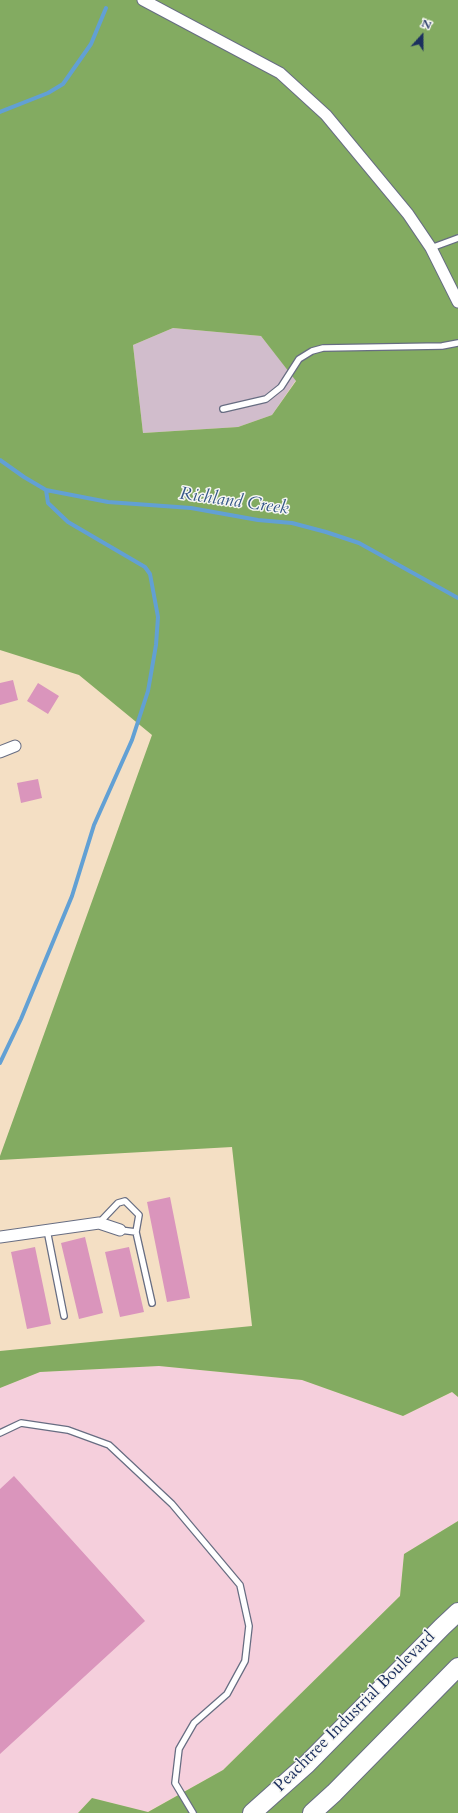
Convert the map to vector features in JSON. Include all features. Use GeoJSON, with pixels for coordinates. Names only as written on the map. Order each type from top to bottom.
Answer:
{"type":"FeatureCollection","features":[{"type":"Feature","properties":{"kind":"main road","name":"Peachtree Industrial Boulevard"},"geometry":{"type":"LineString","coordinates":[[252,1813],[306,1764],[442,1626],[458,1612]]}},
{"type":"Feature","properties":{"kind":"main road"},"geometry":{"type":"LineString","coordinates":[[312,1813],[334,1793],[458,1667]]}},
{"type":"Feature","properties":{"kind":"street"},"geometry":{"type":"LineString","coordinates":[[143,0],[280,73],[326,115],[346,137],[408,214],[432,248],[458,302]]}},
{"type":"Feature","properties":{"kind":"street"},"geometry":{"type":"LineString","coordinates":[[0,752],[15,746]]}},
{"type":"Feature","properties":{"kind":"street"},"geometry":{"type":"LineString","coordinates":[[0,1237],[99,1223],[120,1230]]}},
{"type":"Feature","properties":{"kind":"lane"},"geometry":{"type":"LineString","coordinates":[[432,248],[458,238]]}},
{"type":"Feature","properties":{"kind":"lane"},"geometry":{"type":"LineString","coordinates":[[223,409],[266,399],[281,387],[299,359],[318,349],[442,346],[458,343]]}},
{"type":"Feature","properties":{"kind":"lane"},"geometry":{"type":"LineString","coordinates":[[99,1223],[118,1203],[125,1201],[139,1215],[136,1232],[152,1303]]}},
{"type":"Feature","properties":{"kind":"lane"},"geometry":{"type":"LineString","coordinates":[[47,1230],[64,1316]]}},
{"type":"Feature","properties":{"kind":"lane"},"geometry":{"type":"LineString","coordinates":[[120,1230],[136,1232]]}},
{"type":"Feature","properties":{"kind":"lane"},"geometry":{"type":"LineString","coordinates":[[0,1433],[21,1423],[68,1430],[109,1445],[172,1504],[240,1585],[249,1626],[245,1661],[227,1694],[194,1724],[179,1749],[175,1783],[192,1813]]}},
{"type":"Feature","properties":{"kind":"shaded area"},"geometry":{"type":"Polygon","coordinates":[[[173,328],[261,336],[296,380],[272,415],[238,427],[143,433],[133,345],[173,328]]]}},
{"type":"Feature","properties":{"kind":"shaded area"},"geometry":{"type":"Polygon","coordinates":[[[159,1366],[302,1380],[403,1416],[453,1392],[458,1397],[458,1521],[404,1554],[400,1596],[223,1770],[147,1812],[92,1798],[78,1813],[0,1813],[0,1388],[40,1372],[159,1366]]]}},
{"type":"Feature","properties":{"kind":"green space"},"geometry":{"type":"Polygon","coordinates":[[[0,0],[458,0],[458,1397],[452,1392],[403,1416],[302,1380],[159,1366],[40,1372],[0,1388],[0,1351],[252,1326],[232,1147],[0,1160],[0,1156],[152,735],[79,675],[0,650],[0,0]],[[173,328],[133,345],[143,433],[238,427],[272,415],[296,381],[261,336],[173,328]]]}},
{"type":"Feature","properties":{"kind":"green space"},"geometry":{"type":"Polygon","coordinates":[[[458,1521],[458,1813],[78,1813],[92,1798],[148,1812],[223,1770],[400,1596],[404,1554],[458,1521]]]}},
{"type":"Feature","properties":{"kind":"building"},"geometry":{"type":"Polygon","coordinates":[[[13,680],[18,700],[0,705],[0,683],[13,680]]]}},
{"type":"Feature","properties":{"kind":"building"},"geometry":{"type":"Polygon","coordinates":[[[38,683],[59,696],[48,714],[27,701],[38,683]]]}},
{"type":"Feature","properties":{"kind":"building"},"geometry":{"type":"Polygon","coordinates":[[[38,779],[42,798],[21,803],[17,783],[38,779]]]}},
{"type":"Feature","properties":{"kind":"building"},"geometry":{"type":"Polygon","coordinates":[[[170,1197],[190,1298],[167,1302],[147,1202],[170,1197]]]}},
{"type":"Feature","properties":{"kind":"building"},"geometry":{"type":"Polygon","coordinates":[[[85,1237],[103,1313],[79,1319],[61,1243],[85,1237]]]}},
{"type":"Feature","properties":{"kind":"building"},"geometry":{"type":"Polygon","coordinates":[[[35,1247],[51,1324],[27,1329],[11,1252],[35,1247]]]}},
{"type":"Feature","properties":{"kind":"building"},"geometry":{"type":"Polygon","coordinates":[[[129,1247],[144,1312],[120,1317],[105,1252],[129,1247]]]}},
{"type":"Feature","properties":{"kind":"building"},"geometry":{"type":"Polygon","coordinates":[[[14,1476],[145,1621],[0,1754],[0,1489],[14,1476]]]}},
{"type":"Feature","properties":{"kind":"waterway"},"geometry":{"type":"LineString","coordinates":[[0,112],[48,93],[63,84],[91,44],[106,8]]}},
{"type":"Feature","properties":{"kind":"waterway","name":"Richland Creek"},"geometry":{"type":"LineString","coordinates":[[0,460],[46,490],[108,502],[191,508],[258,520],[292,523],[326,532],[359,543],[458,598]]}},
{"type":"Feature","properties":{"kind":"waterway"},"geometry":{"type":"LineString","coordinates":[[0,1063],[21,1019],[72,896],[94,825],[132,740],[148,691],[156,645],[158,617],[150,574],[145,567],[68,522],[48,503],[46,490]]}}]}
